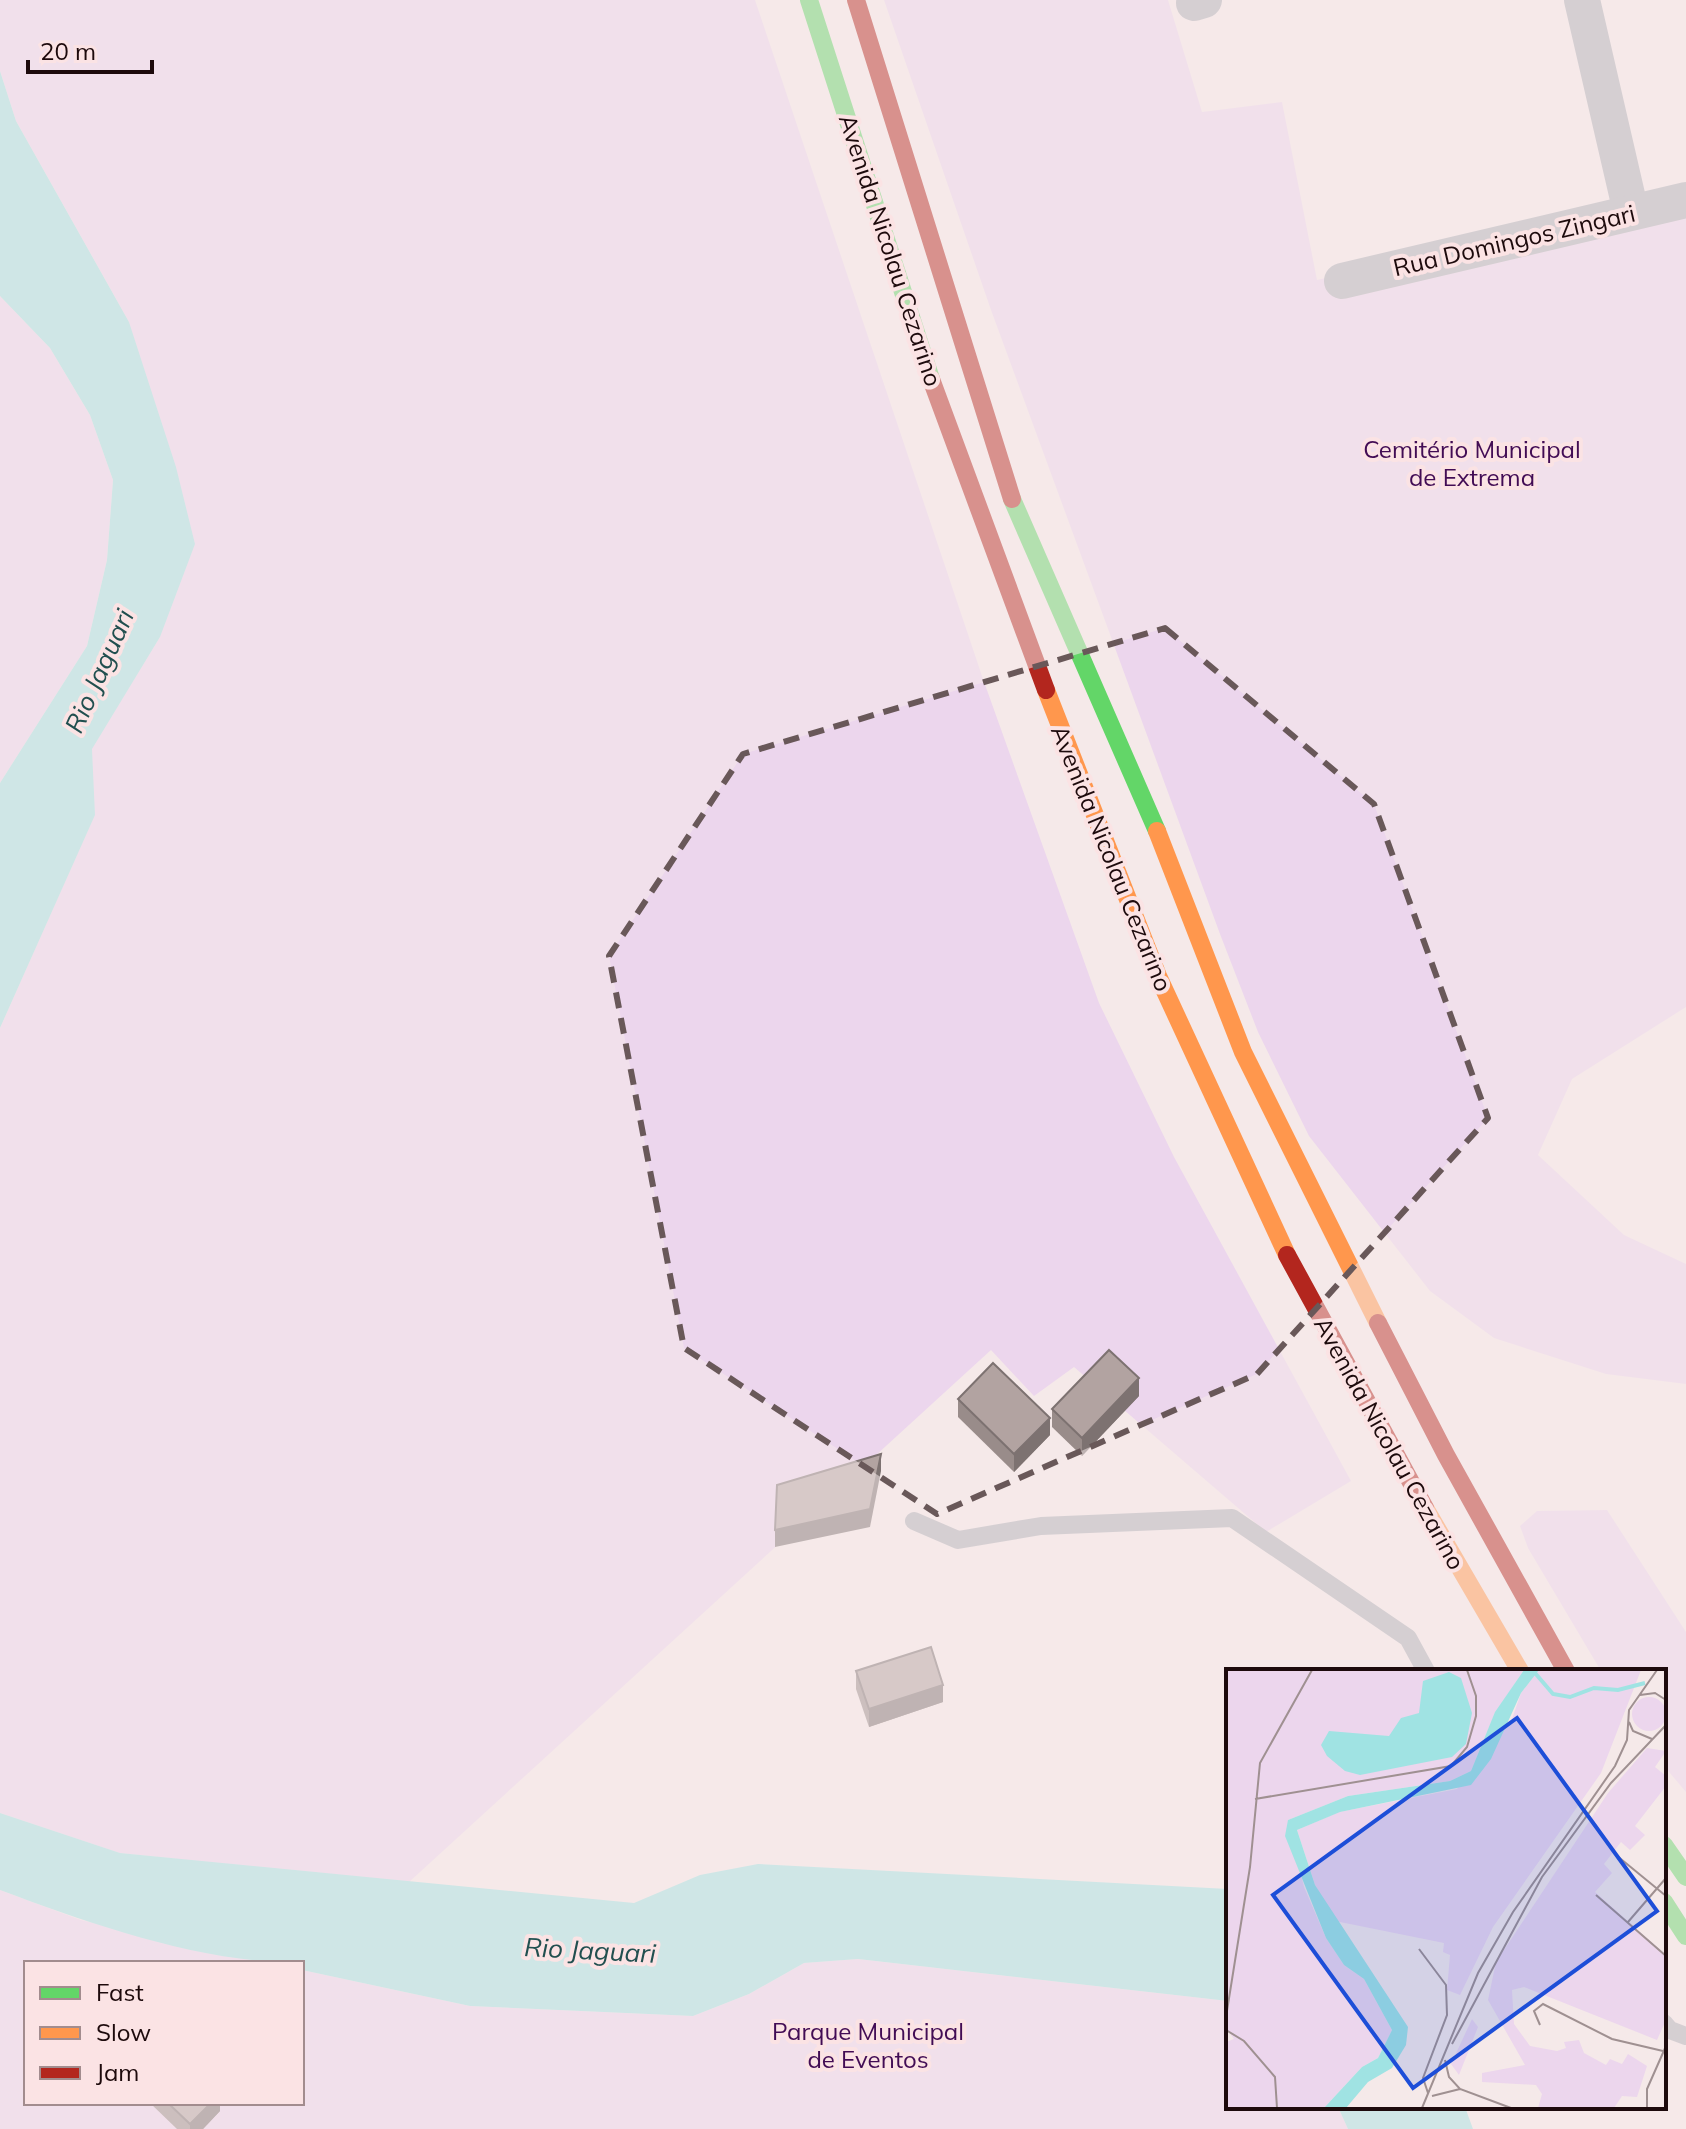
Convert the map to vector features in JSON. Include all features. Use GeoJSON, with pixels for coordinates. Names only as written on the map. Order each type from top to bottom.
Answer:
{"type":"FeatureCollection","features":[{"type":"Feature","properties":{"kind":"main road","name":"Avenida Nicolau Cezarino"},"geometry":{"type":"LineString","coordinates":[[809,0],[933,385],[1097,828],[1158,976],[1298,1279],[1389,1447],[1519,1669]]}},
{"type":"Feature","properties":{"kind":"main road","name":"Avenida Nicolau Cezarino"},"geometry":{"type":"LineString","coordinates":[[856,0],[1018,518],[1134,771],[1243,1052],[1311,1193],[1439,1442],[1565,1669]]}},
{"type":"Feature","properties":{"kind":"main road"},"geometry":{"type":"LineString","coordinates":[[1666,1846],[1686,1877]]}},
{"type":"Feature","properties":{"kind":"main road"},"geometry":{"type":"LineString","coordinates":[[1666,1905],[1686,1936]]}},
{"type":"Feature","properties":{"kind":"street"},"geometry":{"type":"LineString","coordinates":[[1582,0],[1631,212]]}},
{"type":"Feature","properties":{"kind":"street","name":"Rua Domingos Zingari"},"geometry":{"type":"LineString","coordinates":[[1342,281],[1686,200]]}},
{"type":"Feature","properties":{"kind":"lane"},"geometry":{"type":"LineString","coordinates":[[914,1521],[958,1540],[1041,1526],[1232,1518],[1408,1638],[1425,1669]]}},
{"type":"Feature","properties":{"kind":"lane"},"geometry":{"type":"LineString","coordinates":[[1666,1844],[1686,1852]]}},
{"type":"Feature","properties":{"kind":"lane"},"geometry":{"type":"LineString","coordinates":[[1666,2025],[1686,2036]]}},
{"type":"Feature","properties":{"kind":"highlighted area"},"geometry":{"type":"Polygon","coordinates":[[[1165,628],[1374,804],[1488,1118],[1257,1374],[937,1514],[684,1348],[609,956],[743,754],[1165,628]]]}},
{"type":"Feature","properties":{"kind":"green space"},"geometry":{"type":"Polygon","coordinates":[[[0,0],[755,0],[983,679],[1099,1003],[1174,1157],[1351,1481],[1266,1532],[1074,1367],[1034,1396],[991,1350],[408,1883],[119,1853],[0,1813],[0,1028],[94,816],[91,749],[160,637],[129,322],[16,121],[0,71],[0,0]]]}},
{"type":"Feature","properties":{"kind":"green space","name":"Cemitério Municipal de Extrema"},"geometry":{"type":"Polygon","coordinates":[[[884,0],[1168,0],[1202,112],[1282,102],[1317,280],[1686,194],[1686,1007],[1572,1079],[1538,1155],[1624,1235],[1686,1264],[1686,1384],[1606,1374],[1494,1338],[1430,1291],[1309,1136],[1258,1032],[1220,934],[991,310],[884,0]]]}},
{"type":"Feature","properties":{"kind":"green space"},"geometry":{"type":"Polygon","coordinates":[[[0,296],[50,348],[90,415],[113,480],[107,560],[87,646],[0,783],[0,296]]]}},
{"type":"Feature","properties":{"kind":"green space"},"geometry":{"type":"Polygon","coordinates":[[[1607,1510],[1686,1632],[1686,1792],[1666,1768],[1666,1669],[1600,1669],[1528,1548],[1520,1526],[1537,1511],[1607,1510]]]}},
{"type":"Feature","properties":{"kind":"green space","name":"Parque Municipal de Eventos"},"geometry":{"type":"Polygon","coordinates":[[[0,1890],[81,1920],[257,1961],[24,1961],[24,2105],[304,2105],[304,1970],[470,2006],[693,2016],[749,1994],[804,1963],[858,1959],[1226,2001],[1226,2109],[1339,2109],[1348,2129],[0,2129],[0,1890]]]}},
{"type":"Feature","properties":{"kind":"water","name":"Rio Jaguari"},"geometry":{"type":"Polygon","coordinates":[[[0,71],[16,121],[129,322],[176,467],[195,544],[160,637],[92,749],[95,815],[0,1028],[0,783],[87,646],[107,560],[113,480],[90,415],[50,348],[0,296],[0,71]]]}},
{"type":"Feature","properties":{"kind":"water","name":"Rio Jaguari"},"geometry":{"type":"Polygon","coordinates":[[[0,1813],[120,1853],[634,1903],[700,1875],[758,1864],[1226,1889],[1226,2001],[858,1959],[804,1963],[749,1994],[693,2016],[470,2006],[304,1970],[304,1961],[226,1957],[148,1940],[0,1890],[0,1813]]]}},
{"type":"Feature","properties":{"kind":"water"},"geometry":{"type":"Polygon","coordinates":[[[1339,2109],[1466,2109],[1473,2129],[1348,2129],[1339,2109]]]}},
{"type":"Feature","properties":{"kind":"building"},"geometry":{"type":"Polygon","coordinates":[[[1109,1350],[1139,1378],[1082,1438],[1052,1409],[1109,1350]]]}},
{"type":"Feature","properties":{"kind":"building"},"geometry":{"type":"Polygon","coordinates":[[[993,1363],[1050,1418],[1014,1454],[958,1399],[993,1363]]]}},
{"type":"Feature","properties":{"kind":"building"},"geometry":{"type":"Polygon","coordinates":[[[881,1454],[870,1509],[775,1530],[777,1485],[881,1454]]]}},
{"type":"Feature","properties":{"kind":"building"},"geometry":{"type":"Polygon","coordinates":[[[931,1647],[943,1685],[869,1709],[856,1671],[931,1647]]]}},
{"type":"Feature","properties":{"kind":"building"},"geometry":{"type":"Polygon","coordinates":[[[170,2105],[209,2105],[190,2124],[170,2105]]]}},
{"type":"Feature","properties":{"kind":"traffic: fast"},"geometry":{"type":"LineString","coordinates":[[809,0],[931,379]]}},
{"type":"Feature","properties":{"kind":"traffic: fast"},"geometry":{"type":"LineString","coordinates":[[1012,499],[1157,831]]}},
{"type":"Feature","properties":{"kind":"traffic: fast"},"geometry":{"type":"LineString","coordinates":[[1666,1848],[1686,1877]]}},
{"type":"Feature","properties":{"kind":"traffic: fast"},"geometry":{"type":"LineString","coordinates":[[1666,1905],[1686,1936]]}},
{"type":"Feature","properties":{"kind":"traffic: slow"},"geometry":{"type":"LineString","coordinates":[[1046,690],[1158,976],[1287,1255]]}},
{"type":"Feature","properties":{"kind":"traffic: slow"},"geometry":{"type":"LineString","coordinates":[[1157,831],[1243,1052],[1378,1323]]}},
{"type":"Feature","properties":{"kind":"traffic: slow"},"geometry":{"type":"LineString","coordinates":[[1425,1508],[1519,1669]]}},
{"type":"Feature","properties":{"kind":"traffic: jam"},"geometry":{"type":"LineString","coordinates":[[856,0],[1012,499]]}},
{"type":"Feature","properties":{"kind":"traffic: jam"},"geometry":{"type":"LineString","coordinates":[[931,379],[1046,690]]}},
{"type":"Feature","properties":{"kind":"traffic: jam"},"geometry":{"type":"LineString","coordinates":[[1287,1255],[1425,1508]]}},
{"type":"Feature","properties":{"kind":"traffic: jam"},"geometry":{"type":"LineString","coordinates":[[1378,1323],[1446,1455],[1565,1669]]}}]}
